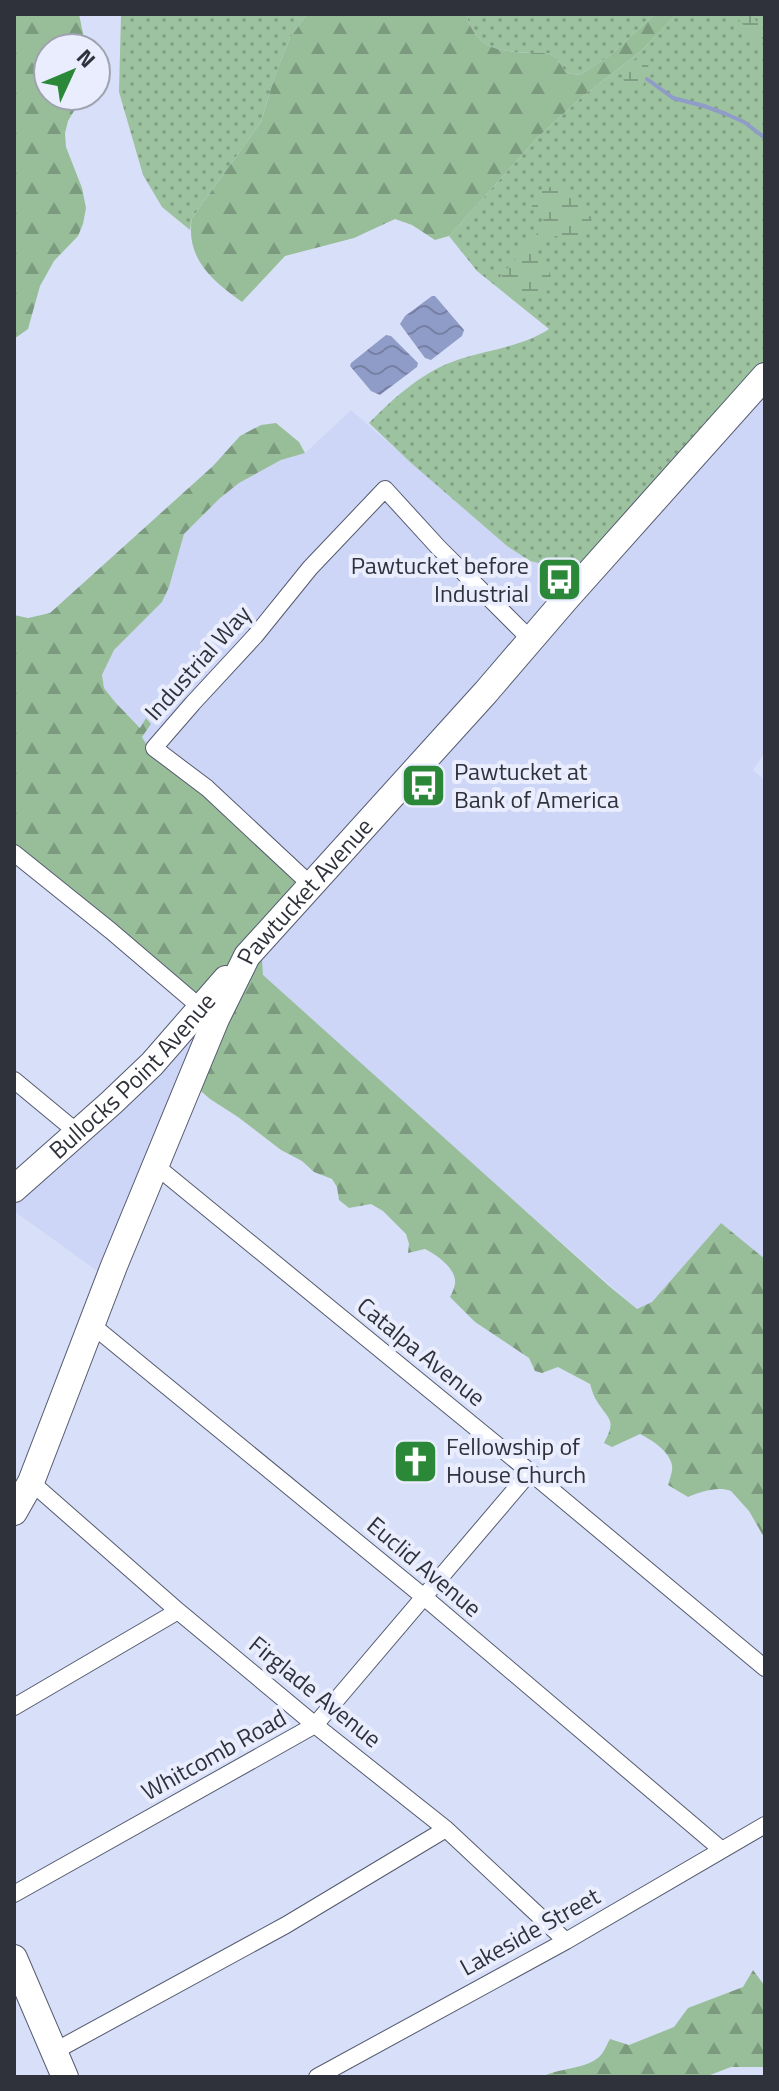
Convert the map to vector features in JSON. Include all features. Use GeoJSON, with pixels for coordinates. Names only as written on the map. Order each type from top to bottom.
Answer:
{"type":"FeatureCollection","features":[{"type":"Feature","properties":{"kind":"main road","name":"Pawtucket Avenue"},"geometry":{"type":"LineString","coordinates":[[247,956],[765,376]]}},
{"type":"Feature","properties":{"kind":"main road","name":"Bullocks Point Avenue"},"geometry":{"type":"LineString","coordinates":[[14,1189],[208,1013],[247,956]]}},
{"type":"Feature","properties":{"kind":"main road"},"geometry":{"type":"LineString","coordinates":[[14,1512],[31,1482],[114,1266],[188,1090],[208,1013]]}},
{"type":"Feature","properties":{"kind":"main road"},"geometry":{"type":"LineString","coordinates":[[152,1064],[188,1090]]}},
{"type":"Feature","properties":{"kind":"main road"},"geometry":{"type":"LineString","coordinates":[[14,1958],[65,2077]]}},
{"type":"Feature","properties":{"kind":"street","name":"Industrial Way"},"geometry":{"type":"LineString","coordinates":[[312,886],[207,788],[154,748],[255,636],[310,568],[385,489],[531,640]]}},
{"type":"Feature","properties":{"kind":"street"},"geometry":{"type":"LineString","coordinates":[[14,853],[208,1013]]}},
{"type":"Feature","properties":{"kind":"street"},"geometry":{"type":"LineString","coordinates":[[14,1080],[78,1133]]}},
{"type":"Feature","properties":{"kind":"street","name":"Catalpa Avenue"},"geometry":{"type":"LineString","coordinates":[[156,1166],[765,1668]]}},
{"type":"Feature","properties":{"kind":"street","name":"Euclid Avenue"},"geometry":{"type":"LineString","coordinates":[[92,1325],[424,1597],[722,1850]]}},
{"type":"Feature","properties":{"kind":"street","name":"Whitcomb Road"},"geometry":{"type":"LineString","coordinates":[[14,1894],[315,1725],[530,1472]]}},
{"type":"Feature","properties":{"kind":"street","name":"Firglade Avenue"},"geometry":{"type":"LineString","coordinates":[[31,1482],[178,1611],[446,1829],[566,1941]]}},
{"type":"Feature","properties":{"kind":"street"},"geometry":{"type":"LineString","coordinates":[[14,1707],[178,1611]]}},
{"type":"Feature","properties":{"kind":"street","name":"Lakeside Street"},"geometry":{"type":"LineString","coordinates":[[317,2077],[566,1941],[765,1825]]}},
{"type":"Feature","properties":{"kind":"street"},"geometry":{"type":"LineString","coordinates":[[55,2051],[286,1925],[446,1829]]}},
{"type":"Feature","properties":{"kind":"shaded area"},"geometry":{"type":"Polygon","coordinates":[[[765,377],[765,752],[753,770],[765,781],[765,1259],[721,1223],[652,1302],[637,1309],[262,975],[261,944],[142,737],[146,718],[141,728],[104,688],[102,676],[114,650],[162,602],[184,534],[239,483],[281,460],[305,453],[351,410],[507,546],[530,561],[560,568],[573,578],[765,377]]]}},
{"type":"Feature","properties":{"kind":"shaded area"},"geometry":{"type":"Polygon","coordinates":[[[208,1004],[111,1281],[14,1211],[14,1189],[208,1004]]]}},
{"type":"Feature","properties":{"kind":"green space"},"geometry":{"type":"Polygon","coordinates":[[[14,14],[79,14],[83,32],[32,32],[32,112],[73,112],[65,133],[66,147],[82,188],[86,208],[83,224],[78,236],[54,261],[40,286],[28,329],[14,339],[14,14]]]}},
{"type":"Feature","properties":{"kind":"green space"},"geometry":{"type":"Polygon","coordinates":[[[121,14],[307,14],[290,38],[261,122],[192,218],[190,230],[162,207],[143,175],[119,92],[121,14]]]}},
{"type":"Feature","properties":{"kind":"green space"},"geometry":{"type":"Polygon","coordinates":[[[307,14],[466,14],[476,35],[490,46],[508,51],[550,54],[566,73],[580,75],[612,54],[655,14],[677,14],[641,51],[582,97],[538,137],[449,236],[435,240],[412,225],[395,219],[354,238],[285,256],[242,302],[212,277],[197,257],[191,233],[192,218],[261,122],[290,38],[307,14]]]}},
{"type":"Feature","properties":{"kind":"green space"},"geometry":{"type":"Polygon","coordinates":[[[466,14],[655,14],[612,54],[580,75],[566,73],[550,54],[508,51],[490,46],[476,35],[466,14]]]}},
{"type":"Feature","properties":{"kind":"green space"},"geometry":{"type":"Polygon","coordinates":[[[677,14],[765,14],[765,377],[573,578],[560,568],[530,561],[507,546],[369,423],[400,394],[434,370],[460,359],[528,340],[549,329],[477,271],[449,236],[538,137],[582,97],[641,51],[677,14]]]}},
{"type":"Feature","properties":{"kind":"green space"},"geometry":{"type":"Polygon","coordinates":[[[734,14],[751,15],[765,31],[765,41],[758,42],[734,14]]]}},
{"type":"Feature","properties":{"kind":"green space"},"geometry":{"type":"Polygon","coordinates":[[[646,54],[649,56],[644,84],[630,91],[623,73],[628,65],[646,54]]]}},
{"type":"Feature","properties":{"kind":"green space"},"geometry":{"type":"Polygon","coordinates":[[[555,185],[591,217],[593,229],[575,238],[545,234],[532,247],[551,280],[544,296],[531,300],[508,289],[499,278],[546,223],[532,208],[532,203],[542,190],[555,185]]]}},
{"type":"Feature","properties":{"kind":"green space"},"geometry":{"type":"Polygon","coordinates":[[[276,423],[299,442],[305,453],[281,460],[239,483],[184,534],[162,602],[114,650],[102,675],[104,688],[140,728],[146,718],[151,724],[142,737],[148,747],[313,884],[261,944],[263,975],[609,1286],[637,1309],[652,1302],[721,1223],[765,1259],[765,1539],[749,1511],[731,1491],[715,1489],[688,1497],[668,1485],[672,1465],[664,1451],[650,1439],[640,1434],[612,1447],[604,1443],[611,1425],[590,1384],[558,1367],[542,1373],[535,1371],[529,1358],[475,1322],[450,1297],[455,1278],[450,1268],[425,1249],[408,1253],[406,1234],[383,1211],[371,1204],[349,1208],[339,1200],[332,1179],[314,1172],[302,1161],[281,1150],[194,1085],[208,1002],[144,959],[14,856],[14,615],[28,618],[50,613],[213,466],[240,436],[261,425],[276,423]]]}},
{"type":"Feature","properties":{"kind":"green space"},"geometry":{"type":"Polygon","coordinates":[[[753,1970],[765,1986],[765,2067],[731,2067],[705,2077],[542,2077],[593,2061],[610,2039],[629,2045],[674,2027],[688,2008],[743,1987],[753,1970]]]}},
{"type":"Feature","properties":{"kind":"water"},"geometry":{"type":"Polygon","coordinates":[[[432,296],[464,330],[462,336],[431,360],[425,358],[400,324],[405,316],[432,296]]]}},
{"type":"Feature","properties":{"kind":"water"},"geometry":{"type":"Polygon","coordinates":[[[386,335],[391,336],[418,363],[417,367],[380,395],[371,391],[350,366],[386,335]]]}},
{"type":"Feature","properties":{"kind":"waterway"},"geometry":{"type":"LineString","coordinates":[[647,79],[673,98],[726,114],[744,122],[765,138]]}},
{"type":"Feature","properties":{"kind":"place","name":"Pawtucket before Industrial"},"geometry":{"type":"Point","coordinates":[560,580]}},
{"type":"Feature","properties":{"kind":"place","name":"Pawtucket at Bank of America"},"geometry":{"type":"Point","coordinates":[423,786]}},
{"type":"Feature","properties":{"kind":"place","name":"Fellowship of House Church"},"geometry":{"type":"Point","coordinates":[415,1461]}}]}
